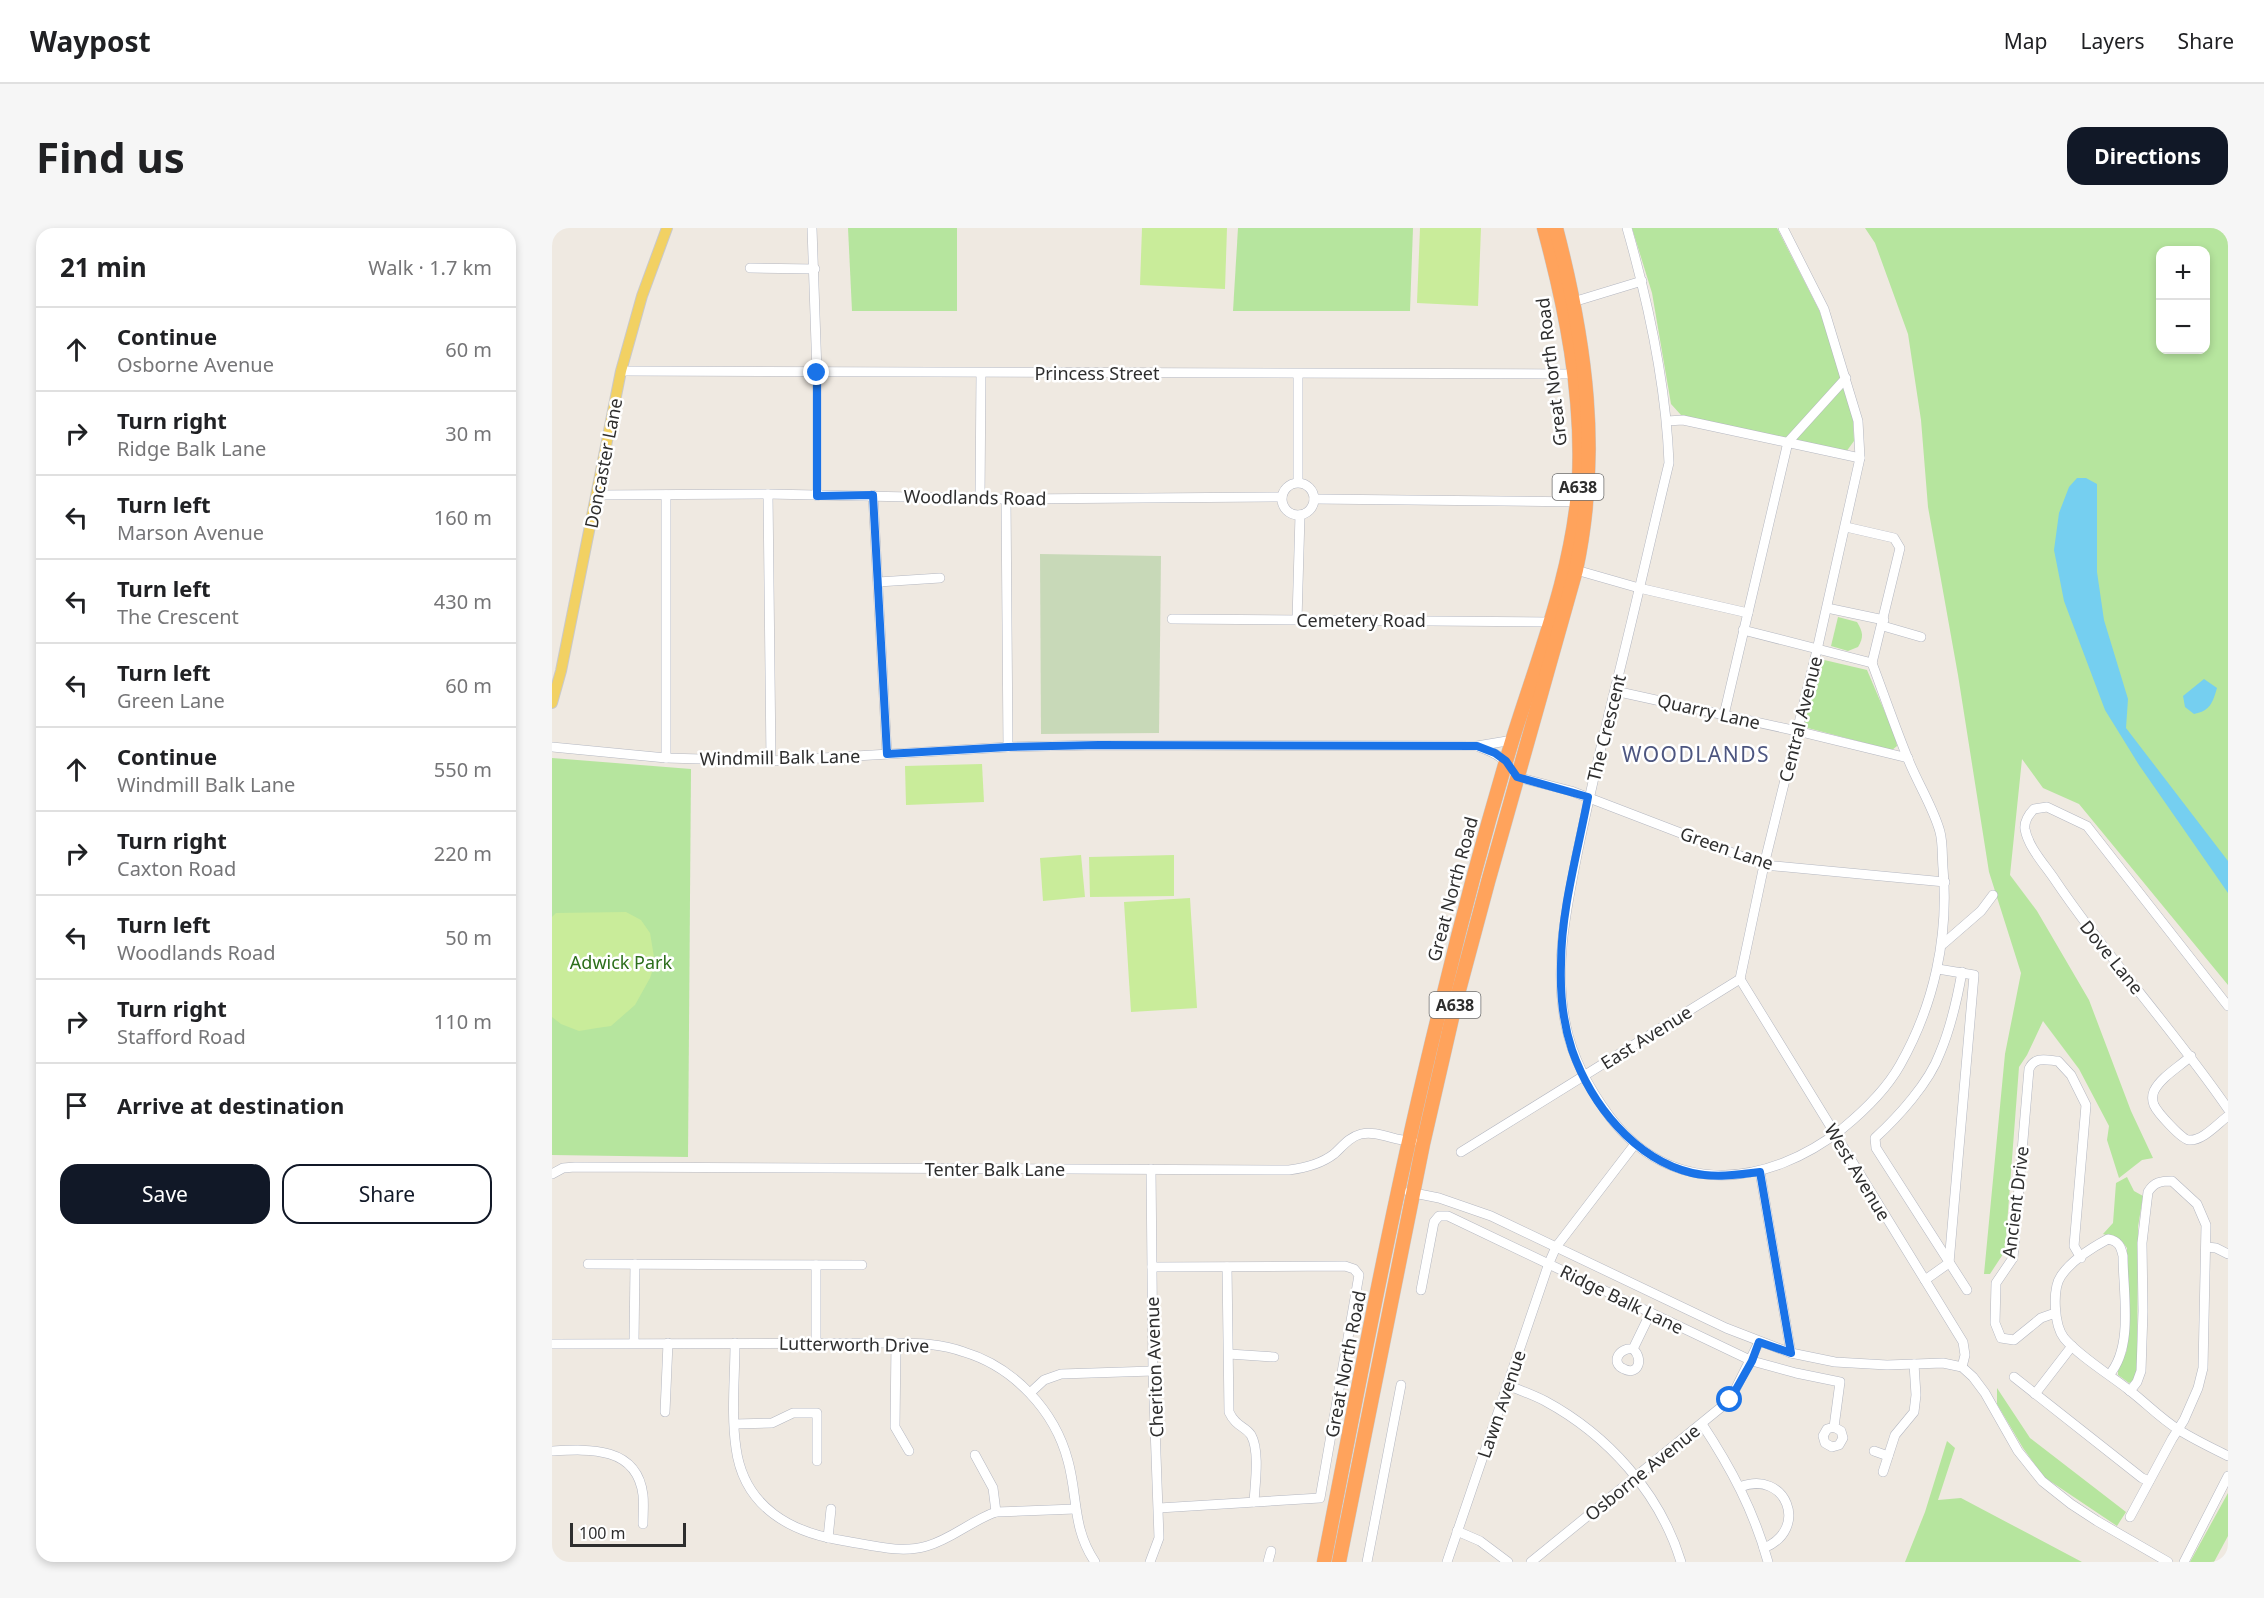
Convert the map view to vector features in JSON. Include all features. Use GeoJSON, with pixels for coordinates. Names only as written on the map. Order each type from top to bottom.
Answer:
{"type":"FeatureCollection","features":[{"type":"Feature","properties":{"kind":"highway","name":"Great North Road"},"geometry":{"type":"LineString","coordinates":[[1324,1562],[1407,1141],[1472,878],[1550,622],[1582,502],[1574,374],[1562,298],[1544,228]]}},
{"type":"Feature","properties":{"kind":"highway","name":"Great North Road"},"geometry":{"type":"LineString","coordinates":[[1339,1562],[1420,1156],[1455,1005],[1576,570],[1589,440],[1573,302],[1556,228]]}},
{"type":"Feature","properties":{"kind":"main road","name":"Doncaster Lane"},"geometry":{"type":"LineString","coordinates":[[552,703],[561,671],[621,371],[642,296],[667,228]]}},
{"type":"Feature","properties":{"kind":"street"},"geometry":{"type":"LineString","coordinates":[[812,228],[817,373],[817,496]]}},
{"type":"Feature","properties":{"kind":"street","name":"The Crescent"},"geometry":{"type":"LineString","coordinates":[[1627,228],[1642,281],[1667,421],[1668,463],[1588,797],[1564,922],[1560,963],[1566,1025],[1572,1050],[1584,1076],[1611,1118],[1635,1144],[1664,1162],[1693,1173],[1726,1176],[1760,1172],[1786,1163],[1836,1134],[1858,1116],[1882,1091],[1899,1067],[1917,1030],[1938,969],[1943,945],[1945,882],[1941,833],[1908,758],[1872,663]]}},
{"type":"Feature","properties":{"kind":"street","name":"Central Avenue"},"geometry":{"type":"LineString","coordinates":[[1740,980],[1764,864],[1827,608],[1860,458],[1858,421],[1824,309],[1783,228]]}},
{"type":"Feature","properties":{"kind":"street"},"geometry":{"type":"LineString","coordinates":[[750,268],[814,269]]}},
{"type":"Feature","properties":{"kind":"street"},"geometry":{"type":"LineString","coordinates":[[1573,302],[1642,281]]}},
{"type":"Feature","properties":{"kind":"street","name":"Princess Street"},"geometry":{"type":"LineString","coordinates":[[621,371],[1574,374]]}},
{"type":"Feature","properties":{"kind":"street"},"geometry":{"type":"LineString","coordinates":[[980,497],[981,373]]}},
{"type":"Feature","properties":{"kind":"street"},"geometry":{"type":"LineString","coordinates":[[1298,374],[1298,482]]}},
{"type":"Feature","properties":{"kind":"street"},"geometry":{"type":"LineString","coordinates":[[1724,715],[1788,442],[1846,378]]}},
{"type":"Feature","properties":{"kind":"street"},"geometry":{"type":"LineString","coordinates":[[1667,421],[1683,420],[1860,458]]}},
{"type":"Feature","properties":{"kind":"street"},"geometry":{"type":"LineString","coordinates":[[1298,482],[1311,488],[1314,499],[1312,508],[1300,515],[1286,510],[1282,497],[1285,488],[1298,482]]}},
{"type":"Feature","properties":{"kind":"street"},"geometry":{"type":"LineString","coordinates":[[768,494],[771,761]]}},
{"type":"Feature","properties":{"kind":"street","name":"Woodlands Road"},"geometry":{"type":"LineString","coordinates":[[597,495],[873,495],[1006,499],[1282,497]]}},
{"type":"Feature","properties":{"kind":"street"},"geometry":{"type":"LineString","coordinates":[[666,495],[666,758]]}},
{"type":"Feature","properties":{"kind":"street"},"geometry":{"type":"LineString","coordinates":[[873,495],[887,754]]}},
{"type":"Feature","properties":{"kind":"street"},"geometry":{"type":"LineString","coordinates":[[1006,499],[1008,747]]}},
{"type":"Feature","properties":{"kind":"street"},"geometry":{"type":"LineString","coordinates":[[1314,499],[1582,502]]}},
{"type":"Feature","properties":{"kind":"street"},"geometry":{"type":"LineString","coordinates":[[1297,620],[1300,515]]}},
{"type":"Feature","properties":{"kind":"street"},"geometry":{"type":"LineString","coordinates":[[1743,630],[1872,663],[1884,623],[1900,548],[1894,538],[1846,527]]}},
{"type":"Feature","properties":{"kind":"street"},"geometry":{"type":"LineString","coordinates":[[1576,570],[1639,588],[1748,613]]}},
{"type":"Feature","properties":{"kind":"street"},"geometry":{"type":"LineString","coordinates":[[878,582],[940,578]]}},
{"type":"Feature","properties":{"kind":"street"},"geometry":{"type":"LineString","coordinates":[[1827,608],[1884,623],[1920,637]]}},
{"type":"Feature","properties":{"kind":"street","name":"Cemetery Road"},"geometry":{"type":"LineString","coordinates":[[1172,619],[1550,622]]}},
{"type":"Feature","properties":{"kind":"street","name":"Quarry Lane"},"geometry":{"type":"LineString","coordinates":[[1615,691],[1908,758]]}},
{"type":"Feature","properties":{"kind":"street","name":"Windmill Balk Lane"},"geometry":{"type":"LineString","coordinates":[[552,747],[666,758],[771,761],[1008,747],[1099,745],[1477,746],[1513,740]]}},
{"type":"Feature","properties":{"kind":"street","name":"Windmill Balk Lane"},"geometry":{"type":"LineString","coordinates":[[1477,746],[1495,753],[1506,761]]}},
{"type":"Feature","properties":{"kind":"street"},"geometry":{"type":"LineString","coordinates":[[1506,761],[1517,777]]}},
{"type":"Feature","properties":{"kind":"street","name":"Green Lane"},"geometry":{"type":"LineString","coordinates":[[1517,777],[1588,797],[1764,864],[1945,882]]}},
{"type":"Feature","properties":{"kind":"street","name":"Dove Lane"},"geometry":{"type":"LineString","coordinates":[[2226,1103],[2078,915],[2031,844],[2025,827],[2034,808],[2047,807],[2087,826],[2228,1006]]}},
{"type":"Feature","properties":{"kind":"street"},"geometry":{"type":"LineString","coordinates":[[1943,945],[1981,911],[1993,895]]}},
{"type":"Feature","properties":{"kind":"street"},"geometry":{"type":"LineString","coordinates":[[1925,1280],[1949,1263],[1974,975],[1938,969]]}},
{"type":"Feature","properties":{"kind":"street"},"geometry":{"type":"LineString","coordinates":[[1962,972],[1954,1011],[1940,1056],[1896,1119],[1875,1138],[1876,1148],[1967,1290]]}},
{"type":"Feature","properties":{"kind":"street","name":"East Avenue"},"geometry":{"type":"LineString","coordinates":[[1461,1152],[1740,980]]}},
{"type":"Feature","properties":{"kind":"street","name":"West Avenue"},"geometry":{"type":"LineString","coordinates":[[1740,980],[1963,1342],[1965,1355],[1962,1367]]}},
{"type":"Feature","properties":{"kind":"street"},"geometry":{"type":"LineString","coordinates":[[2191,1056],[2163,1079],[2155,1089],[2152,1097],[2154,1106],[2183,1139],[2199,1138],[2228,1116]]}},
{"type":"Feature","properties":{"kind":"street","name":"Ancient Drive"},"geometry":{"type":"LineString","coordinates":[[2055,1313],[2041,1318],[2014,1340],[2001,1338],[1995,1323],[1996,1283],[2013,1258],[2029,1069],[2032,1063],[2039,1059],[2058,1061],[2071,1075],[2086,1105],[2074,1246],[2081,1257]]}},
{"type":"Feature","properties":{"kind":"street","name":"Tenter Balk Lane"},"geometry":{"type":"LineString","coordinates":[[552,1174],[563,1168],[574,1167],[1289,1170],[1306,1168],[1322,1161],[1360,1134],[1370,1133],[1407,1141]]}},
{"type":"Feature","properties":{"kind":"street"},"geometry":{"type":"LineString","coordinates":[[1407,1141],[1419,1140],[1425,1134]]}},
{"type":"Feature","properties":{"kind":"street"},"geometry":{"type":"LineString","coordinates":[[1407,1141],[1420,1156]]}},
{"type":"Feature","properties":{"kind":"street","name":"Lawn Avenue"},"geometry":{"type":"LineString","coordinates":[[1447,1562],[1556,1247],[1635,1144]]}},
{"type":"Feature","properties":{"kind":"street","name":"Cheriton Avenue"},"geometry":{"type":"LineString","coordinates":[[1150,1562],[1159,1538],[1153,1371],[1151,1170]]}},
{"type":"Feature","properties":{"kind":"street"},"geometry":{"type":"LineString","coordinates":[[1760,1172],[1791,1353]]}},
{"type":"Feature","properties":{"kind":"street"},"geometry":{"type":"LineString","coordinates":[[2130,1391],[2141,1371],[2144,1311],[2142,1243],[2148,1192],[2160,1181],[2172,1181],[2197,1204],[2206,1225],[2203,1368],[2198,1388],[2178,1430],[2130,1517]]}},
{"type":"Feature","properties":{"kind":"street","name":"Ridge Balk Lane"},"geometry":{"type":"LineString","coordinates":[[1398,1189],[1475,1209],[1726,1328],[1791,1353],[1858,1364],[1943,1363],[1962,1367]]}},
{"type":"Feature","properties":{"kind":"street","name":"Ridge Balk Lane"},"geometry":{"type":"LineString","coordinates":[[1421,1290],[1434,1222],[1439,1216],[1448,1216],[1752,1361],[1796,1374],[1840,1382],[1834,1427]]}},
{"type":"Feature","properties":{"kind":"street"},"geometry":{"type":"LineString","coordinates":[[2109,1375],[2119,1360],[2123,1348],[2123,1256],[2121,1246],[2114,1240],[2108,1239],[2081,1257],[2062,1275],[2058,1283],[2055,1313],[2063,1337],[2072,1346],[2178,1430],[2228,1456]]}},
{"type":"Feature","properties":{"kind":"street"},"geometry":{"type":"LineString","coordinates":[[2207,1246],[2228,1254]]}},
{"type":"Feature","properties":{"kind":"street"},"geometry":{"type":"LineString","coordinates":[[588,1264],[862,1265]]}},
{"type":"Feature","properties":{"kind":"street"},"geometry":{"type":"LineString","coordinates":[[634,1343],[635,1264]]}},
{"type":"Feature","properties":{"kind":"street"},"geometry":{"type":"LineString","coordinates":[[816,1264],[816,1343]]}},
{"type":"Feature","properties":{"kind":"street"},"geometry":{"type":"LineString","coordinates":[[1152,1268],[1345,1266],[1354,1269],[1359,1275],[1320,1498],[1159,1508]]}},
{"type":"Feature","properties":{"kind":"street"},"geometry":{"type":"LineString","coordinates":[[1227,1267],[1229,1412],[1234,1423],[1250,1434],[1256,1448],[1254,1502]]}},
{"type":"Feature","properties":{"kind":"street"},"geometry":{"type":"LineString","coordinates":[[1633,1349],[1650,1314]]}},
{"type":"Feature","properties":{"kind":"street","name":"Osborne Avenue"},"geometry":{"type":"LineString","coordinates":[[1531,1562],[1730,1400],[1752,1361],[1759,1342]]}},
{"type":"Feature","properties":{"kind":"street"},"geometry":{"type":"LineString","coordinates":[[665,1412],[668,1343]]}},
{"type":"Feature","properties":{"kind":"street"},"geometry":{"type":"LineString","coordinates":[[735,1343],[735,1424],[739,1463],[745,1478],[762,1504],[791,1526],[828,1538],[912,1549],[943,1540],[996,1512],[1075,1509]]}},
{"type":"Feature","properties":{"kind":"street"},"geometry":{"type":"LineString","coordinates":[[896,1343],[895,1427],[909,1451]]}},
{"type":"Feature","properties":{"kind":"street","name":"Lutterworth Drive"},"geometry":{"type":"LineString","coordinates":[[552,1344],[896,1343],[941,1346],[966,1352],[1011,1376],[1045,1411],[1062,1442],[1073,1482],[1079,1529],[1095,1562]]}},
{"type":"Feature","properties":{"kind":"street"},"geometry":{"type":"LineString","coordinates":[[2035,1394],[2072,1346]]}},
{"type":"Feature","properties":{"kind":"street"},"geometry":{"type":"LineString","coordinates":[[1228,1354],[1274,1357]]}},
{"type":"Feature","properties":{"kind":"street"},"geometry":{"type":"LineString","coordinates":[[1883,1473],[1897,1431],[1914,1412],[1916,1395],[1914,1364]]}},
{"type":"Feature","properties":{"kind":"street"},"geometry":{"type":"LineString","coordinates":[[1962,1367],[1985,1393],[2018,1451],[2042,1481],[2079,1510],[2168,1562]]}},
{"type":"Feature","properties":{"kind":"street"},"geometry":{"type":"LineString","coordinates":[[1030,1393],[1044,1380],[1061,1374],[1153,1371]]}},
{"type":"Feature","properties":{"kind":"street"},"geometry":{"type":"LineString","coordinates":[[2014,1377],[2149,1481]]}},
{"type":"Feature","properties":{"kind":"street"},"geometry":{"type":"LineString","coordinates":[[1367,1562],[1401,1385]]}},
{"type":"Feature","properties":{"kind":"street"},"geometry":{"type":"LineString","coordinates":[[1507,1385],[1544,1400],[1578,1421],[1609,1447],[1636,1477],[1659,1511],[1681,1562]]}},
{"type":"Feature","properties":{"kind":"street"},"geometry":{"type":"LineString","coordinates":[[735,1424],[772,1422],[793,1413],[817,1413],[817,1461]]}},
{"type":"Feature","properties":{"kind":"street"},"geometry":{"type":"LineString","coordinates":[[1702,1424],[1740,1487],[1768,1562]]}},
{"type":"Feature","properties":{"kind":"street"},"geometry":{"type":"LineString","coordinates":[[552,1451],[597,1450],[610,1453],[624,1461],[640,1483],[643,1496],[643,1524]]}},
{"type":"Feature","properties":{"kind":"street"},"geometry":{"type":"LineString","coordinates":[[1874,1451],[1888,1456]]}},
{"type":"Feature","properties":{"kind":"street"},"geometry":{"type":"LineString","coordinates":[[975,1455],[993,1488],[996,1512]]}},
{"type":"Feature","properties":{"kind":"street"},"geometry":{"type":"LineString","coordinates":[[2184,1562],[2228,1476]]}},
{"type":"Feature","properties":{"kind":"street"},"geometry":{"type":"LineString","coordinates":[[1740,1487],[1750,1484],[1770,1486],[1778,1491],[1788,1509],[1787,1529],[1773,1544],[1764,1548]]}},
{"type":"Feature","properties":{"kind":"street"},"geometry":{"type":"LineString","coordinates":[[828,1538],[831,1509]]}},
{"type":"Feature","properties":{"kind":"street"},"geometry":{"type":"LineString","coordinates":[[1457,1532],[1480,1541],[1508,1562]]}},
{"type":"Feature","properties":{"kind":"street"},"geometry":{"type":"LineString","coordinates":[[1268,1562],[1270,1551]]}},
{"type":"Feature","properties":{"kind":"green space"},"geometry":{"type":"Polygon","coordinates":[[[848,228],[957,228],[957,311],[852,311],[848,228]]]}},
{"type":"Feature","properties":{"kind":"green space"},"geometry":{"type":"Polygon","coordinates":[[[1142,228],[1227,228],[1225,289],[1140,285],[1142,228]]]}},
{"type":"Feature","properties":{"kind":"green space"},"geometry":{"type":"Polygon","coordinates":[[[1238,228],[1413,228],[1410,311],[1233,311],[1238,228]]]}},
{"type":"Feature","properties":{"kind":"green space"},"geometry":{"type":"Polygon","coordinates":[[[1420,228],[1481,228],[1478,306],[1417,303],[1420,228]]]}},
{"type":"Feature","properties":{"kind":"green space"},"geometry":{"type":"Polygon","coordinates":[[[1632,228],[1777,228],[1819,310],[1841,371],[1853,420],[1854,441],[1846,452],[1681,415],[1671,404],[1652,293],[1632,228]]]}},
{"type":"Feature","properties":{"kind":"green space"},"geometry":{"type":"Polygon","coordinates":[[[1865,228],[2228,228],[2228,985],[2079,804],[2043,788],[2022,759],[2010,875],[2037,911],[2089,1000],[2131,1111],[2153,1158],[2142,1160],[2119,1178],[2107,1140],[2109,1126],[2079,1069],[2043,1021],[2019,1067],[2005,1251],[1990,1274],[1984,1274],[2005,1054],[2021,973],[1989,872],[1958,675],[1928,507],[1921,420],[1908,334],[1875,243],[1865,228]]]}},
{"type":"Feature","properties":{"kind":"green space"},"geometry":{"type":"Polygon","coordinates":[[[1040,554],[1161,556],[1159,733],[1041,734],[1040,554]]]}},
{"type":"Feature","properties":{"kind":"green space"},"geometry":{"type":"Polygon","coordinates":[[[1838,617],[1857,622],[1862,634],[1858,647],[1848,651],[1831,646],[1838,617]]]}},
{"type":"Feature","properties":{"kind":"green space"},"geometry":{"type":"Polygon","coordinates":[[[1820,659],[1867,670],[1895,736],[1897,746],[1892,750],[1804,727],[1820,659]]]}},
{"type":"Feature","properties":{"kind":"green space","name":"Adwick Park"},"geometry":{"type":"Polygon","coordinates":[[[552,758],[691,769],[688,1157],[552,1155],[552,758]]]}},
{"type":"Feature","properties":{"kind":"green space"},"geometry":{"type":"Polygon","coordinates":[[[982,764],[984,802],[906,805],[905,766],[982,764]]]}},
{"type":"Feature","properties":{"kind":"green space"},"geometry":{"type":"Polygon","coordinates":[[[1081,855],[1085,897],[1043,901],[1040,858],[1081,855]]]}},
{"type":"Feature","properties":{"kind":"green space"},"geometry":{"type":"Polygon","coordinates":[[[1174,855],[1174,896],[1090,897],[1089,857],[1174,855]]]}},
{"type":"Feature","properties":{"kind":"green space"},"geometry":{"type":"Polygon","coordinates":[[[1190,898],[1197,1008],[1131,1012],[1124,902],[1190,898]]]}},
{"type":"Feature","properties":{"kind":"green space"},"geometry":{"type":"Polygon","coordinates":[[[626,912],[641,920],[650,933],[655,963],[650,978],[635,1005],[611,1026],[579,1031],[561,1024],[552,1017],[552,917],[556,913],[626,912]]]}},
{"type":"Feature","properties":{"kind":"green space"},"geometry":{"type":"Polygon","coordinates":[[[2127,1177],[2134,1191],[2143,1196],[2138,1227],[2137,1369],[2133,1381],[2129,1383],[2118,1375],[2127,1350],[2127,1248],[2121,1240],[2103,1234],[2113,1223],[2116,1183],[2127,1177]]]}},
{"type":"Feature","properties":{"kind":"green space"},"geometry":{"type":"Polygon","coordinates":[[[1997,1388],[2030,1438],[2126,1512],[2117,1526],[2044,1477],[2023,1448],[1997,1404],[1997,1388]]]}},
{"type":"Feature","properties":{"kind":"green space"},"geometry":{"type":"Polygon","coordinates":[[[1947,1441],[1955,1448],[1938,1500],[1961,1498],[2082,1562],[1905,1562],[1925,1512],[1947,1441]]]}},
{"type":"Feature","properties":{"kind":"green space"},"geometry":{"type":"Polygon","coordinates":[[[2228,1493],[2228,1536],[2214,1562],[2190,1562],[2228,1493]]]}},
{"type":"Feature","properties":{"kind":"water"},"geometry":{"type":"Polygon","coordinates":[[[2077,478],[2086,478],[2097,484],[2097,572],[2104,620],[2128,699],[2126,728],[2228,861],[2228,893],[2139,765],[2105,710],[2064,601],[2054,550],[2059,513],[2069,487],[2077,478]]]}},
{"type":"Feature","properties":{"kind":"water"},"geometry":{"type":"Polygon","coordinates":[[[2204,679],[2217,688],[2210,705],[2204,711],[2194,714],[2185,707],[2183,696],[2204,679]]]}},
{"type":"Feature","properties":{"kind":"district","name":"WOODLANDS"},"geometry":{"type":"Point","coordinates":[1696,754]}},
{"type":"Feature","properties":{"kind":"route"},"geometry":{"type":"LineString","coordinates":[[817,373],[817,496],[873,495],[887,754],[1008,747],[1099,745],[1477,746],[1495,753],[1506,761],[1517,777],[1588,797],[1564,922],[1560,963],[1566,1025],[1572,1050],[1598,1101],[1617,1126],[1635,1144],[1655,1158],[1693,1173],[1716,1176],[1760,1172],[1791,1353],[1759,1342],[1752,1361],[1730,1400]]}}]}
